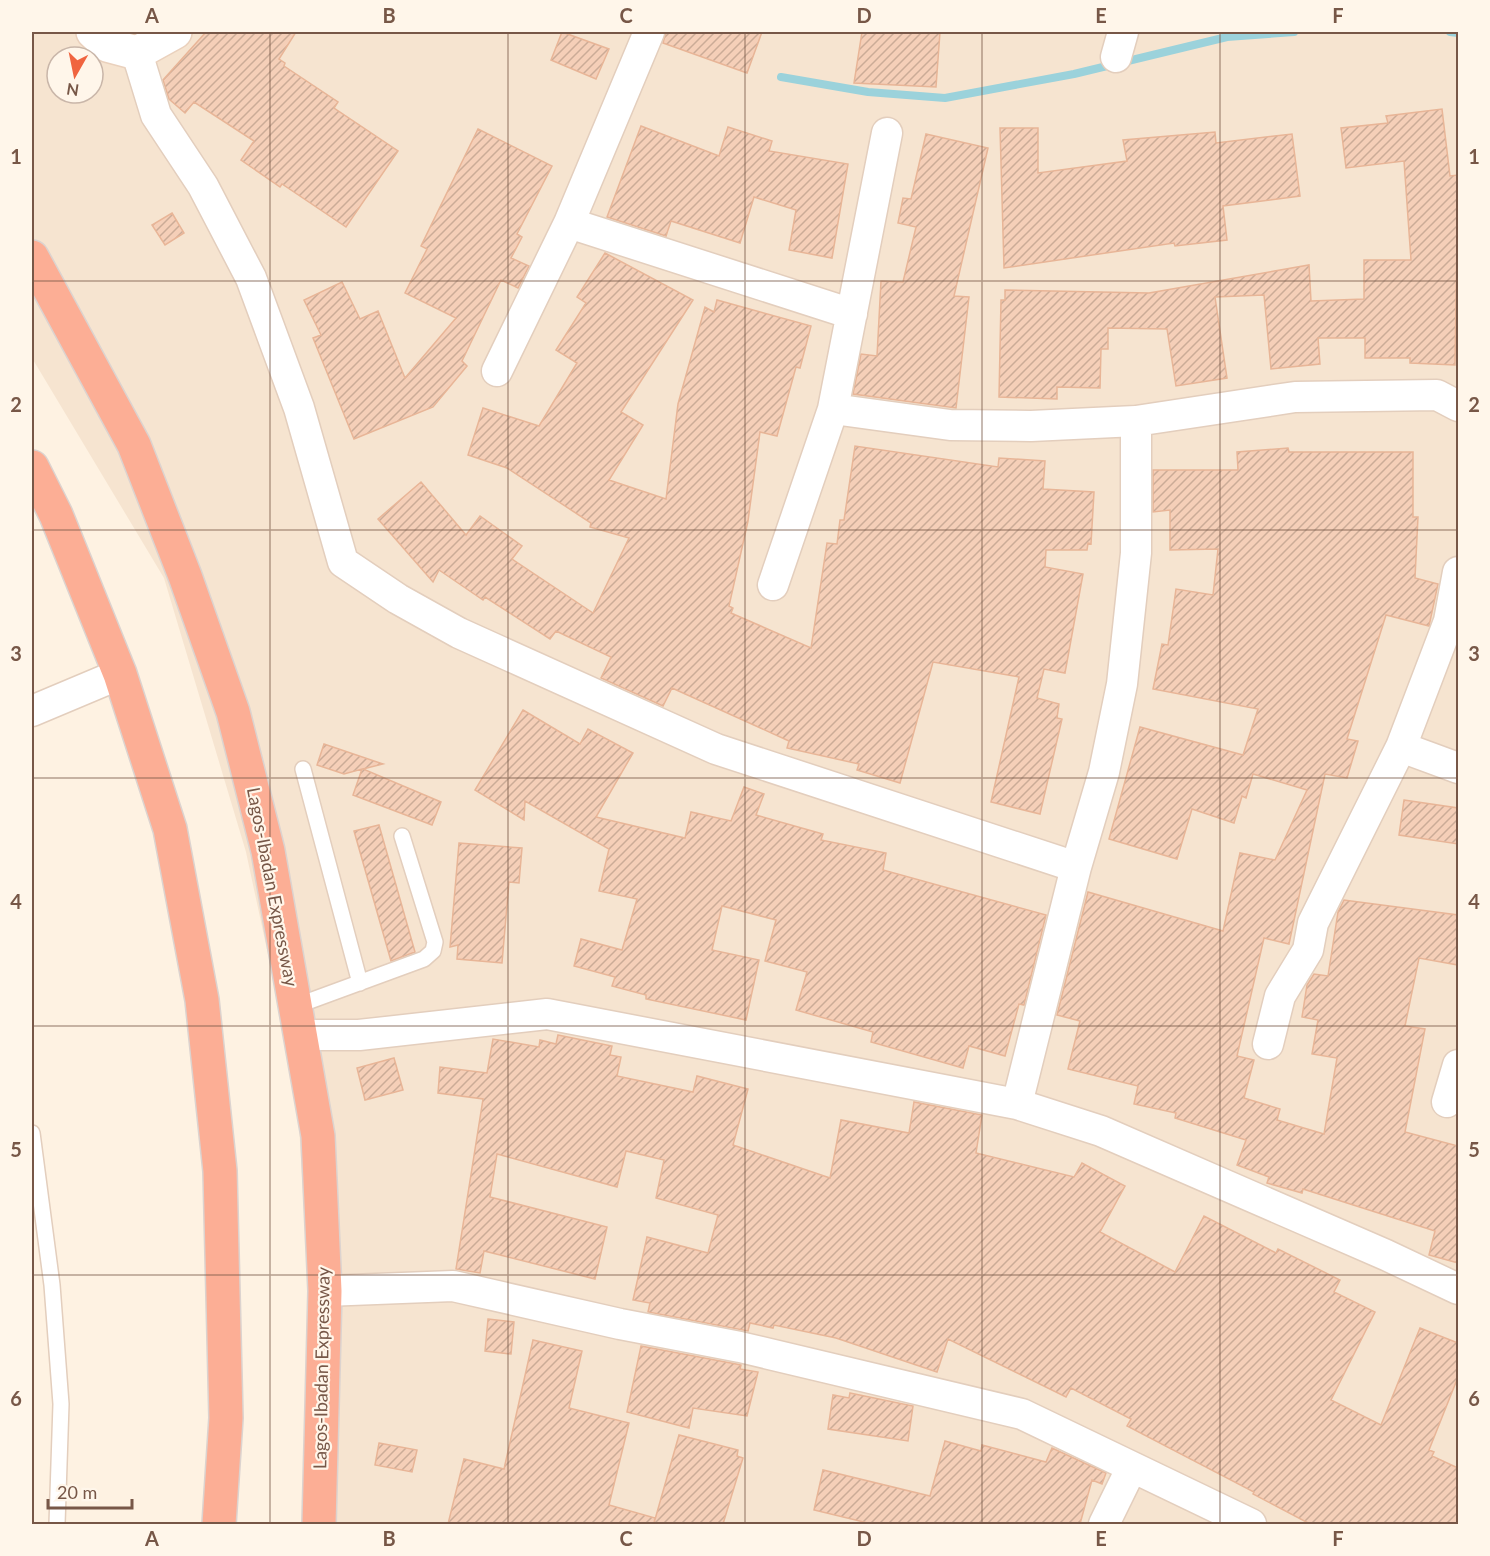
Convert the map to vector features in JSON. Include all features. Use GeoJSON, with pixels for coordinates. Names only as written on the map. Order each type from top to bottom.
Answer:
{"type":"FeatureCollection","features":[{"type":"Feature","properties":{"kind":"highway","name":"Lagos-Ibadan Expressway"},"geometry":{"type":"LineString","coordinates":[[32,257],[134,445],[185,576],[239,735],[268,850],[318,1136],[325,1291],[319,1524]]}},
{"type":"Feature","properties":{"kind":"highway"},"geometry":{"type":"LineString","coordinates":[[32,467],[56,515],[120,674],[170,829],[202,1000],[220,1171],[226,1418],[219,1524]]}},
{"type":"Feature","properties":{"kind":"main road"},"geometry":{"type":"LineString","coordinates":[[93,32],[107,45],[136,53],[175,32]]}},
{"type":"Feature","properties":{"kind":"street"},"geometry":{"type":"LineString","coordinates":[[497,371],[569,223],[650,32]]}},
{"type":"Feature","properties":{"kind":"street"},"geometry":{"type":"LineString","coordinates":[[136,53],[156,115],[203,186],[251,278],[298,408],[344,562],[398,599],[459,633],[716,750],[1076,867]]}},
{"type":"Feature","properties":{"kind":"street"},"geometry":{"type":"LineString","coordinates":[[773,585],[833,409],[887,133]]}},
{"type":"Feature","properties":{"kind":"street"},"geometry":{"type":"LineString","coordinates":[[569,223],[852,314]]}},
{"type":"Feature","properties":{"kind":"street"},"geometry":{"type":"LineString","coordinates":[[833,409],[950,424],[1031,426],[1136,421],[1295,397],[1437,395],[1458,406]]}},
{"type":"Feature","properties":{"kind":"street"},"geometry":{"type":"LineString","coordinates":[[1017,1104],[1076,867],[1104,772],[1122,684],[1136,553],[1136,421]]}},
{"type":"Feature","properties":{"kind":"street"},"geometry":{"type":"LineString","coordinates":[[1268,1044],[1280,996],[1308,950],[1313,922],[1401,747],[1449,621],[1458,572]]}},
{"type":"Feature","properties":{"kind":"street"},"geometry":{"type":"LineString","coordinates":[[32,711],[120,674]]}},
{"type":"Feature","properties":{"kind":"street"},"geometry":{"type":"LineString","coordinates":[[1401,747],[1458,768]]}},
{"type":"Feature","properties":{"kind":"street"},"geometry":{"type":"LineString","coordinates":[[298,1020],[358,1035],[548,1014],[1017,1104],[1101,1131],[1386,1255],[1458,1289]]}},
{"type":"Feature","properties":{"kind":"street"},"geometry":{"type":"LineString","coordinates":[[1447,1102],[1458,1065]]}},
{"type":"Feature","properties":{"kind":"street"},"geometry":{"type":"LineString","coordinates":[[325,1291],[453,1286],[620,1324],[740,1347],[1022,1414],[1251,1524]]}},
{"type":"Feature","properties":{"kind":"street"},"geometry":{"type":"LineString","coordinates":[[1104,1524],[1132,1467]]}},
{"type":"Feature","properties":{"kind":"lane"},"geometry":{"type":"LineString","coordinates":[[303,769],[360,983]]}},
{"type":"Feature","properties":{"kind":"lane"},"geometry":{"type":"LineString","coordinates":[[298,1020],[360,983],[424,959],[433,951],[435,942],[402,836]]}},
{"type":"Feature","properties":{"kind":"lane"},"geometry":{"type":"LineString","coordinates":[[32,1133],[52,1286],[61,1404],[57,1524]]}},
{"type":"Feature","properties":{"kind":"shaded area"},"geometry":{"type":"Polygon","coordinates":[[[32,32],[1458,32],[1458,1524],[305,1524],[310,1317],[297,1090],[246,852],[164,578],[32,358],[32,32]]]}},
{"type":"Feature","properties":{"kind":"building"},"geometry":{"type":"Polygon","coordinates":[[[206,32],[296,32],[279,59],[285,63],[284,66],[338,102],[334,108],[398,151],[346,227],[282,184],[280,187],[241,160],[254,141],[194,102],[185,113],[169,99],[163,80],[206,32]]]}},
{"type":"Feature","properties":{"kind":"building"},"geometry":{"type":"Polygon","coordinates":[[[562,32],[609,49],[596,79],[551,60],[562,32]]]}},
{"type":"Feature","properties":{"kind":"building"},"geometry":{"type":"Polygon","coordinates":[[[666,32],[762,32],[747,73],[663,43],[666,32]]]}},
{"type":"Feature","properties":{"kind":"building"},"geometry":{"type":"Polygon","coordinates":[[[862,32],[940,32],[936,87],[854,83],[862,32]]]}},
{"type":"Feature","properties":{"kind":"building"},"geometry":{"type":"Polygon","coordinates":[[[1442,109],[1450,176],[1458,175],[1455,365],[1410,363],[1410,358],[1365,358],[1365,338],[1318,338],[1320,364],[1271,369],[1264,295],[1215,297],[1227,378],[1176,386],[1167,329],[1108,328],[1108,349],[1101,349],[1100,388],[1057,387],[1057,399],[999,397],[1001,300],[1005,300],[1005,290],[1149,293],[1309,265],[1311,301],[1364,299],[1364,260],[1411,260],[1404,161],[1346,168],[1341,128],[1388,123],[1386,116],[1442,109]]]}},
{"type":"Feature","properties":{"kind":"building"},"geometry":{"type":"Polygon","coordinates":[[[641,126],[719,156],[728,127],[772,141],[769,151],[848,164],[832,258],[789,250],[796,210],[754,197],[740,243],[671,221],[666,236],[607,217],[641,126]]]}},
{"type":"Feature","properties":{"kind":"building"},"geometry":{"type":"Polygon","coordinates":[[[1000,128],[1038,128],[1038,173],[1127,161],[1123,140],[1215,132],[1216,143],[1292,134],[1300,196],[1223,206],[1227,240],[1175,246],[1174,243],[1004,268],[1000,128]]]}},
{"type":"Feature","properties":{"kind":"building"},"geometry":{"type":"Polygon","coordinates":[[[478,129],[552,166],[517,234],[522,237],[511,258],[529,266],[518,288],[501,280],[462,361],[467,366],[433,407],[354,439],[313,338],[321,335],[304,300],[342,282],[360,319],[378,311],[405,378],[456,318],[405,293],[427,249],[421,246],[478,129]]]}},
{"type":"Feature","properties":{"kind":"building"},"geometry":{"type":"Polygon","coordinates":[[[926,134],[988,148],[954,296],[969,297],[956,408],[853,394],[861,354],[877,356],[881,281],[903,282],[916,227],[898,223],[903,198],[911,199],[926,134]]]}},
{"type":"Feature","properties":{"kind":"building"},"geometry":{"type":"Polygon","coordinates":[[[172,213],[184,233],[165,245],[152,225],[172,213]]]}},
{"type":"Feature","properties":{"kind":"building"},"geometry":{"type":"Polygon","coordinates":[[[605,253],[693,300],[621,412],[643,425],[609,480],[666,499],[678,404],[705,307],[714,312],[717,300],[811,326],[800,368],[796,367],[777,436],[760,432],[748,521],[729,606],[733,608],[731,613],[811,648],[827,543],[837,544],[840,520],[844,520],[855,446],[998,467],[999,458],[1045,461],[1043,489],[1094,492],[1091,544],[1088,543],[1087,550],[1046,550],[1045,567],[1083,574],[1065,673],[1044,669],[1037,698],[1059,704],[1057,718],[1062,719],[1040,814],[991,802],[1019,677],[933,662],[900,783],[857,770],[859,764],[787,748],[789,741],[672,688],[663,706],[601,678],[611,657],[556,631],[550,639],[485,597],[483,600],[439,570],[433,582],[378,519],[421,482],[466,535],[480,516],[522,546],[512,559],[593,613],[629,538],[590,527],[591,523],[507,468],[468,455],[483,408],[539,426],[577,363],[556,350],[586,303],[577,297],[605,253]]]}},
{"type":"Feature","properties":{"kind":"building"},"geometry":{"type":"Polygon","coordinates":[[[1288,448],[1289,452],[1413,452],[1413,517],[1418,517],[1415,578],[1438,584],[1429,626],[1386,615],[1347,739],[1358,741],[1347,778],[1325,774],[1289,944],[1264,938],[1237,1056],[1254,1060],[1244,1098],[1280,1109],[1277,1120],[1324,1134],[1337,1058],[1312,1054],[1318,1020],[1302,1017],[1307,985],[1314,974],[1328,976],[1338,912],[1344,900],[1458,915],[1458,965],[1419,958],[1405,1026],[1425,1029],[1405,1132],[1458,1146],[1458,1263],[1429,1255],[1435,1231],[1303,1189],[1302,1193],[1267,1183],[1269,1177],[1237,1165],[1246,1140],[1175,1118],[1176,1113],[1134,1104],[1138,1086],[1068,1069],[1080,1021],[1057,1015],[1088,892],[1223,931],[1240,853],[1275,860],[1307,790],[1253,774],[1246,798],[1242,796],[1234,823],[1192,809],[1177,859],[1109,839],[1140,727],[1243,755],[1258,709],[1153,689],[1162,644],[1168,645],[1176,589],[1213,595],[1218,549],[1170,550],[1170,510],[1153,512],[1153,470],[1238,470],[1237,452],[1288,448]]]}},
{"type":"Feature","properties":{"kind":"building"},"geometry":{"type":"Polygon","coordinates":[[[523,710],[580,744],[588,729],[633,753],[596,817],[685,838],[691,812],[731,821],[744,787],[764,794],[756,815],[823,834],[821,840],[886,853],[883,870],[1046,915],[1024,1005],[1019,1004],[1005,1056],[969,1046],[963,1068],[871,1042],[873,1032],[796,1010],[807,972],[765,961],[776,920],[722,906],[712,950],[759,960],[746,1020],[646,999],[646,995],[612,986],[615,977],[574,966],[581,939],[622,950],[637,899],[599,891],[609,849],[525,801],[524,820],[475,790],[523,710]]]}},
{"type":"Feature","properties":{"kind":"building"},"geometry":{"type":"Polygon","coordinates":[[[324,744],[383,764],[363,769],[441,802],[432,825],[353,795],[362,769],[344,774],[317,765],[324,744]]]}},
{"type":"Feature","properties":{"kind":"building"},"geometry":{"type":"Polygon","coordinates":[[[1404,800],[1458,808],[1458,844],[1399,835],[1404,800]]]}},
{"type":"Feature","properties":{"kind":"building"},"geometry":{"type":"Polygon","coordinates":[[[379,825],[415,952],[391,961],[354,831],[379,825]]]}},
{"type":"Feature","properties":{"kind":"building"},"geometry":{"type":"Polygon","coordinates":[[[459,843],[522,848],[519,883],[509,882],[502,963],[457,959],[458,945],[450,947],[459,843]]]}},
{"type":"Feature","properties":{"kind":"building"},"geometry":{"type":"Polygon","coordinates":[[[558,1035],[612,1046],[610,1055],[621,1057],[617,1076],[693,1092],[697,1076],[748,1089],[733,1145],[830,1178],[841,1120],[909,1133],[914,1102],[982,1115],[976,1153],[1074,1177],[1082,1163],[1125,1186],[1100,1232],[1175,1272],[1204,1216],[1276,1253],[1278,1249],[1340,1280],[1334,1292],[1375,1312],[1331,1400],[1381,1425],[1420,1328],[1458,1343],[1458,1377],[1429,1450],[1434,1452],[1432,1456],[1458,1468],[1458,1524],[1310,1524],[1127,1426],[1131,1419],[1071,1388],[1066,1397],[948,1339],[937,1372],[836,1338],[774,1325],[773,1328],[750,1323],[748,1331],[648,1312],[650,1303],[633,1300],[647,1237],[708,1253],[718,1215],[656,1198],[664,1160],[626,1151],[617,1187],[497,1154],[490,1197],[607,1227],[595,1279],[484,1251],[480,1273],[456,1269],[483,1099],[438,1093],[440,1067],[487,1073],[493,1039],[539,1047],[540,1040],[556,1044],[558,1035]]]}},
{"type":"Feature","properties":{"kind":"building"},"geometry":{"type":"Polygon","coordinates":[[[394,1058],[403,1090],[365,1100],[357,1068],[394,1058]]]}},
{"type":"Feature","properties":{"kind":"building"},"geometry":{"type":"Polygon","coordinates":[[[488,1319],[514,1322],[511,1354],[485,1351],[488,1319]]]}},
{"type":"Feature","properties":{"kind":"building"},"geometry":{"type":"Polygon","coordinates":[[[533,1340],[582,1351],[569,1408],[629,1423],[609,1505],[655,1518],[654,1523],[679,1435],[738,1450],[737,1456],[743,1458],[723,1524],[448,1524],[464,1459],[504,1469],[533,1340]]]}},
{"type":"Feature","properties":{"kind":"building"},"geometry":{"type":"Polygon","coordinates":[[[641,1346],[741,1365],[740,1369],[758,1372],[747,1416],[693,1408],[689,1428],[627,1412],[641,1346]]]}},
{"type":"Feature","properties":{"kind":"building"},"geometry":{"type":"Polygon","coordinates":[[[850,1393],[913,1406],[908,1441],[828,1429],[833,1395],[849,1398],[850,1393]]]}},
{"type":"Feature","properties":{"kind":"building"},"geometry":{"type":"Polygon","coordinates":[[[945,1441],[981,1451],[982,1445],[1046,1462],[1052,1448],[1106,1473],[1102,1484],[1092,1480],[1080,1524],[872,1524],[814,1510],[823,1470],[930,1496],[945,1441]]]}},
{"type":"Feature","properties":{"kind":"building"},"geometry":{"type":"Polygon","coordinates":[[[379,1443],[417,1450],[412,1472],[375,1465],[379,1443]]]}},
{"type":"Feature","properties":{"kind":"waterway"},"geometry":{"type":"LineString","coordinates":[[781,77],[868,92],[945,98],[1074,74],[1227,37],[1294,32]]}},
{"type":"Feature","properties":{"kind":"waterway"},"geometry":{"type":"LineString","coordinates":[[1450,32],[1458,33]]}}]}
